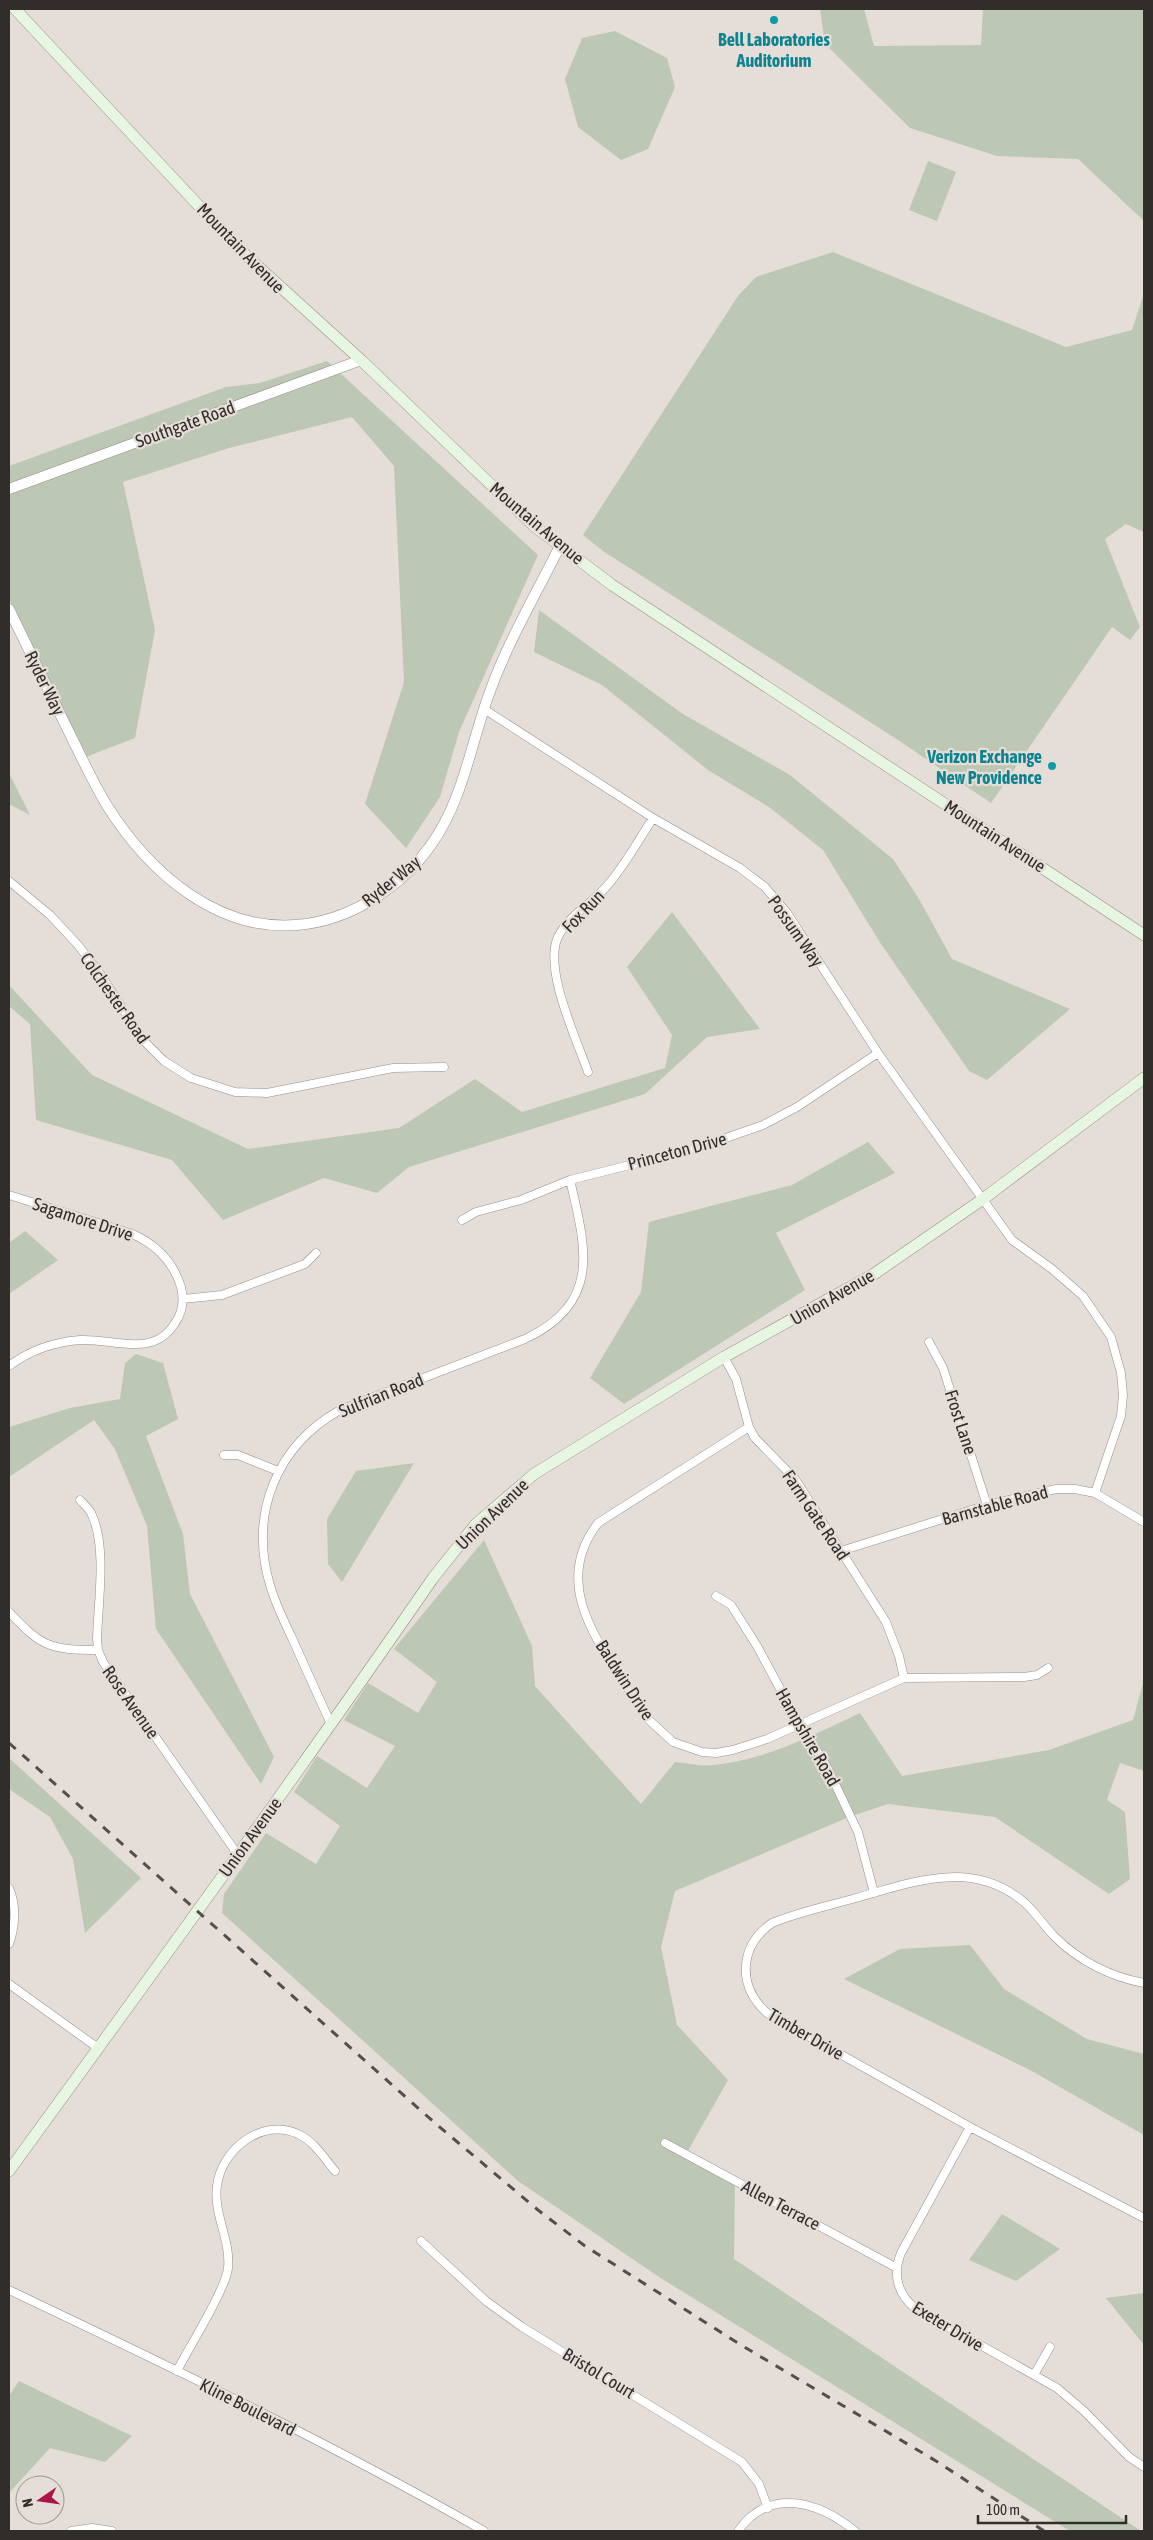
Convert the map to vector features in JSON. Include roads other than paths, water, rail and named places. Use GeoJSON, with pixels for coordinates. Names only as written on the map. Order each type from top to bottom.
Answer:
{"type":"FeatureCollection","features":[{"type":"Feature","properties":{"kind":"main road","name":"Mountain Avenue"},"geometry":{"type":"LineString","coordinates":[[15,9],[241,251],[361,360],[534,526],[612,585],[1144,935]]}},
{"type":"Feature","properties":{"kind":"main road","name":"Union Avenue"},"geometry":{"type":"LineString","coordinates":[[9,2171],[196,1910],[238,1856],[454,1549],[494,1506],[557,1458],[724,1357],[874,1274],[983,1199],[1142,1082]]}},
{"type":"Feature","properties":{"kind":"street","name":"Southgate Road"},"geometry":{"type":"LineString","coordinates":[[9,489],[361,360]]}},
{"type":"Feature","properties":{"kind":"street","name":"Ryder Way"},"geometry":{"type":"LineString","coordinates":[[9,609],[98,790],[121,825],[172,882],[209,907],[244,920],[280,925],[300,925],[329,919],[356,909],[404,875],[431,845],[453,807],[484,709],[505,656],[560,546]]}},
{"type":"Feature","properties":{"kind":"street","name":"Possum Way"},"geometry":{"type":"LineString","coordinates":[[484,709],[653,818],[740,868],[765,887],[787,913],[878,1053],[1012,1240],[1052,1269],[1083,1296],[1111,1338],[1121,1373],[1122,1416],[1095,1493]]}},
{"type":"Feature","properties":{"kind":"street","name":"Fox Run"},"geometry":{"type":"LineString","coordinates":[[588,1072],[559,987],[555,964],[558,937],[578,913],[606,888],[653,818]]}},
{"type":"Feature","properties":{"kind":"street","name":"Colchester Road"},"geometry":{"type":"LineString","coordinates":[[9,881],[50,915],[78,945],[103,978],[132,1027],[152,1051],[191,1078],[228,1090],[267,1093],[392,1068],[444,1067]]}},
{"type":"Feature","properties":{"kind":"street","name":"Princeton Drive"},"geometry":{"type":"LineString","coordinates":[[462,1220],[476,1212],[522,1200],[570,1180],[697,1148],[763,1125],[797,1108],[878,1053]]}},
{"type":"Feature","properties":{"kind":"street","name":"Sulfrian Road"},"geometry":{"type":"LineString","coordinates":[[331,1724],[276,1602],[266,1571],[264,1524],[270,1492],[278,1471],[301,1438],[316,1425],[340,1410],[525,1339],[552,1324],[564,1312],[574,1297],[585,1260],[583,1238],[570,1180]]}},
{"type":"Feature","properties":{"kind":"street","name":"Sagamore Drive"},"geometry":{"type":"LineString","coordinates":[[9,1195],[130,1232],[146,1240],[159,1251],[170,1265],[178,1281],[183,1299]]}},
{"type":"Feature","properties":{"kind":"street"},"geometry":{"type":"LineString","coordinates":[[9,1366],[38,1350],[66,1342],[95,1340],[128,1345],[158,1340],[173,1326],[180,1313],[183,1299],[222,1295],[305,1264],[316,1253]]}},
{"type":"Feature","properties":{"kind":"street","name":"Frost Lane"},"geometry":{"type":"LineString","coordinates":[[929,1342],[944,1368],[987,1505]]}},
{"type":"Feature","properties":{"kind":"street","name":"Farm Gate Road"},"geometry":{"type":"LineString","coordinates":[[724,1357],[734,1373],[742,1395],[749,1427],[765,1449],[795,1479],[886,1622],[894,1640],[904,1678]]}},
{"type":"Feature","properties":{"kind":"street","name":"Baldwin Drive"},"geometry":{"type":"LineString","coordinates":[[749,1427],[598,1523],[581,1551],[576,1585],[586,1617],[638,1705],[648,1719],[673,1742],[702,1752],[733,1750],[767,1739],[904,1678],[1024,1677],[1037,1674],[1048,1668]]}},
{"type":"Feature","properties":{"kind":"street"},"geometry":{"type":"LineString","coordinates":[[224,1454],[238,1455],[278,1471]]}},
{"type":"Feature","properties":{"kind":"street","name":"Barnstable Road"},"geometry":{"type":"LineString","coordinates":[[841,1551],[987,1505],[1056,1488],[1075,1488],[1095,1493],[1144,1522]]}},
{"type":"Feature","properties":{"kind":"street","name":"Rose Avenue"},"geometry":{"type":"LineString","coordinates":[[80,1500],[92,1513],[98,1532],[100,1549],[98,1650],[103,1662],[238,1856]]}},
{"type":"Feature","properties":{"kind":"street","name":"Hampshire Road"},"geometry":{"type":"LineString","coordinates":[[716,1596],[731,1605],[799,1724],[826,1765],[858,1832],[874,1893]]}},
{"type":"Feature","properties":{"kind":"street"},"geometry":{"type":"LineString","coordinates":[[9,1612],[30,1635],[57,1649],[98,1650]]}},
{"type":"Feature","properties":{"kind":"street","name":"Timber Drive"},"geometry":{"type":"LineString","coordinates":[[1144,1983],[1115,1976],[1084,1960],[1056,1938],[1025,1903],[1006,1889],[984,1880],[961,1876],[938,1876],[784,1918],[763,1929],[755,1938],[746,1958],[745,1970],[749,1992],[758,2006],[767,2014],[970,2127],[1144,2218]]}},
{"type":"Feature","properties":{"kind":"street"},"geometry":{"type":"LineString","coordinates":[[9,1888],[14,1912],[13,1934],[9,1944]]}},
{"type":"Feature","properties":{"kind":"street"},"geometry":{"type":"LineString","coordinates":[[9,1984],[98,2048]]}},
{"type":"Feature","properties":{"kind":"street","name":"Exeter Drive"},"geometry":{"type":"LineString","coordinates":[[970,2127],[901,2253],[897,2268],[899,2288],[903,2297],[916,2309],[1057,2388],[1077,2405],[1129,2457],[1144,2467]]}},
{"type":"Feature","properties":{"kind":"street"},"geometry":{"type":"LineString","coordinates":[[177,2371],[222,2287],[228,2270],[227,2250],[216,2200],[218,2178],[232,2152],[255,2134],[271,2130],[287,2130],[309,2141],[335,2171]]}},
{"type":"Feature","properties":{"kind":"street","name":"Allen Terrace"},"geometry":{"type":"LineString","coordinates":[[665,2143],[897,2268]]}},
{"type":"Feature","properties":{"kind":"street","name":"Bristol Court"},"geometry":{"type":"LineString","coordinates":[[421,2241],[486,2301],[522,2327],[742,2462],[756,2479],[768,2508]]}},
{"type":"Feature","properties":{"kind":"street","name":"Kline Boulevard"},"geometry":{"type":"LineString","coordinates":[[9,2290],[177,2371],[404,2485],[484,2531]]}},
{"type":"Feature","properties":{"kind":"street"},"geometry":{"type":"LineString","coordinates":[[1034,2375],[1050,2347]]}},
{"type":"Feature","properties":{"kind":"street"},"geometry":{"type":"LineString","coordinates":[[738,2531],[752,2516],[768,2508],[793,2503],[814,2506],[835,2516],[855,2531]]}},
{"type":"Feature","properties":{"kind":"street"},"geometry":{"type":"LineString","coordinates":[[71,2531],[92,2528],[112,2531]]}},
{"type":"Feature","properties":{"kind":"railway"},"geometry":{"type":"LineString","coordinates":[[9,1743],[436,2124],[538,2210],[585,2246],[741,2345],[936,2461],[1044,2531]]}},
{"type":"Feature","properties":{"kind":"place","name":"Bell Laboratories Auditorium"},"geometry":{"type":"Point","coordinates":[774,20]}},
{"type":"Feature","properties":{"kind":"place","name":"Verizon Exchange New Providence"},"geometry":{"type":"Point","coordinates":[1052,766]}}]}
